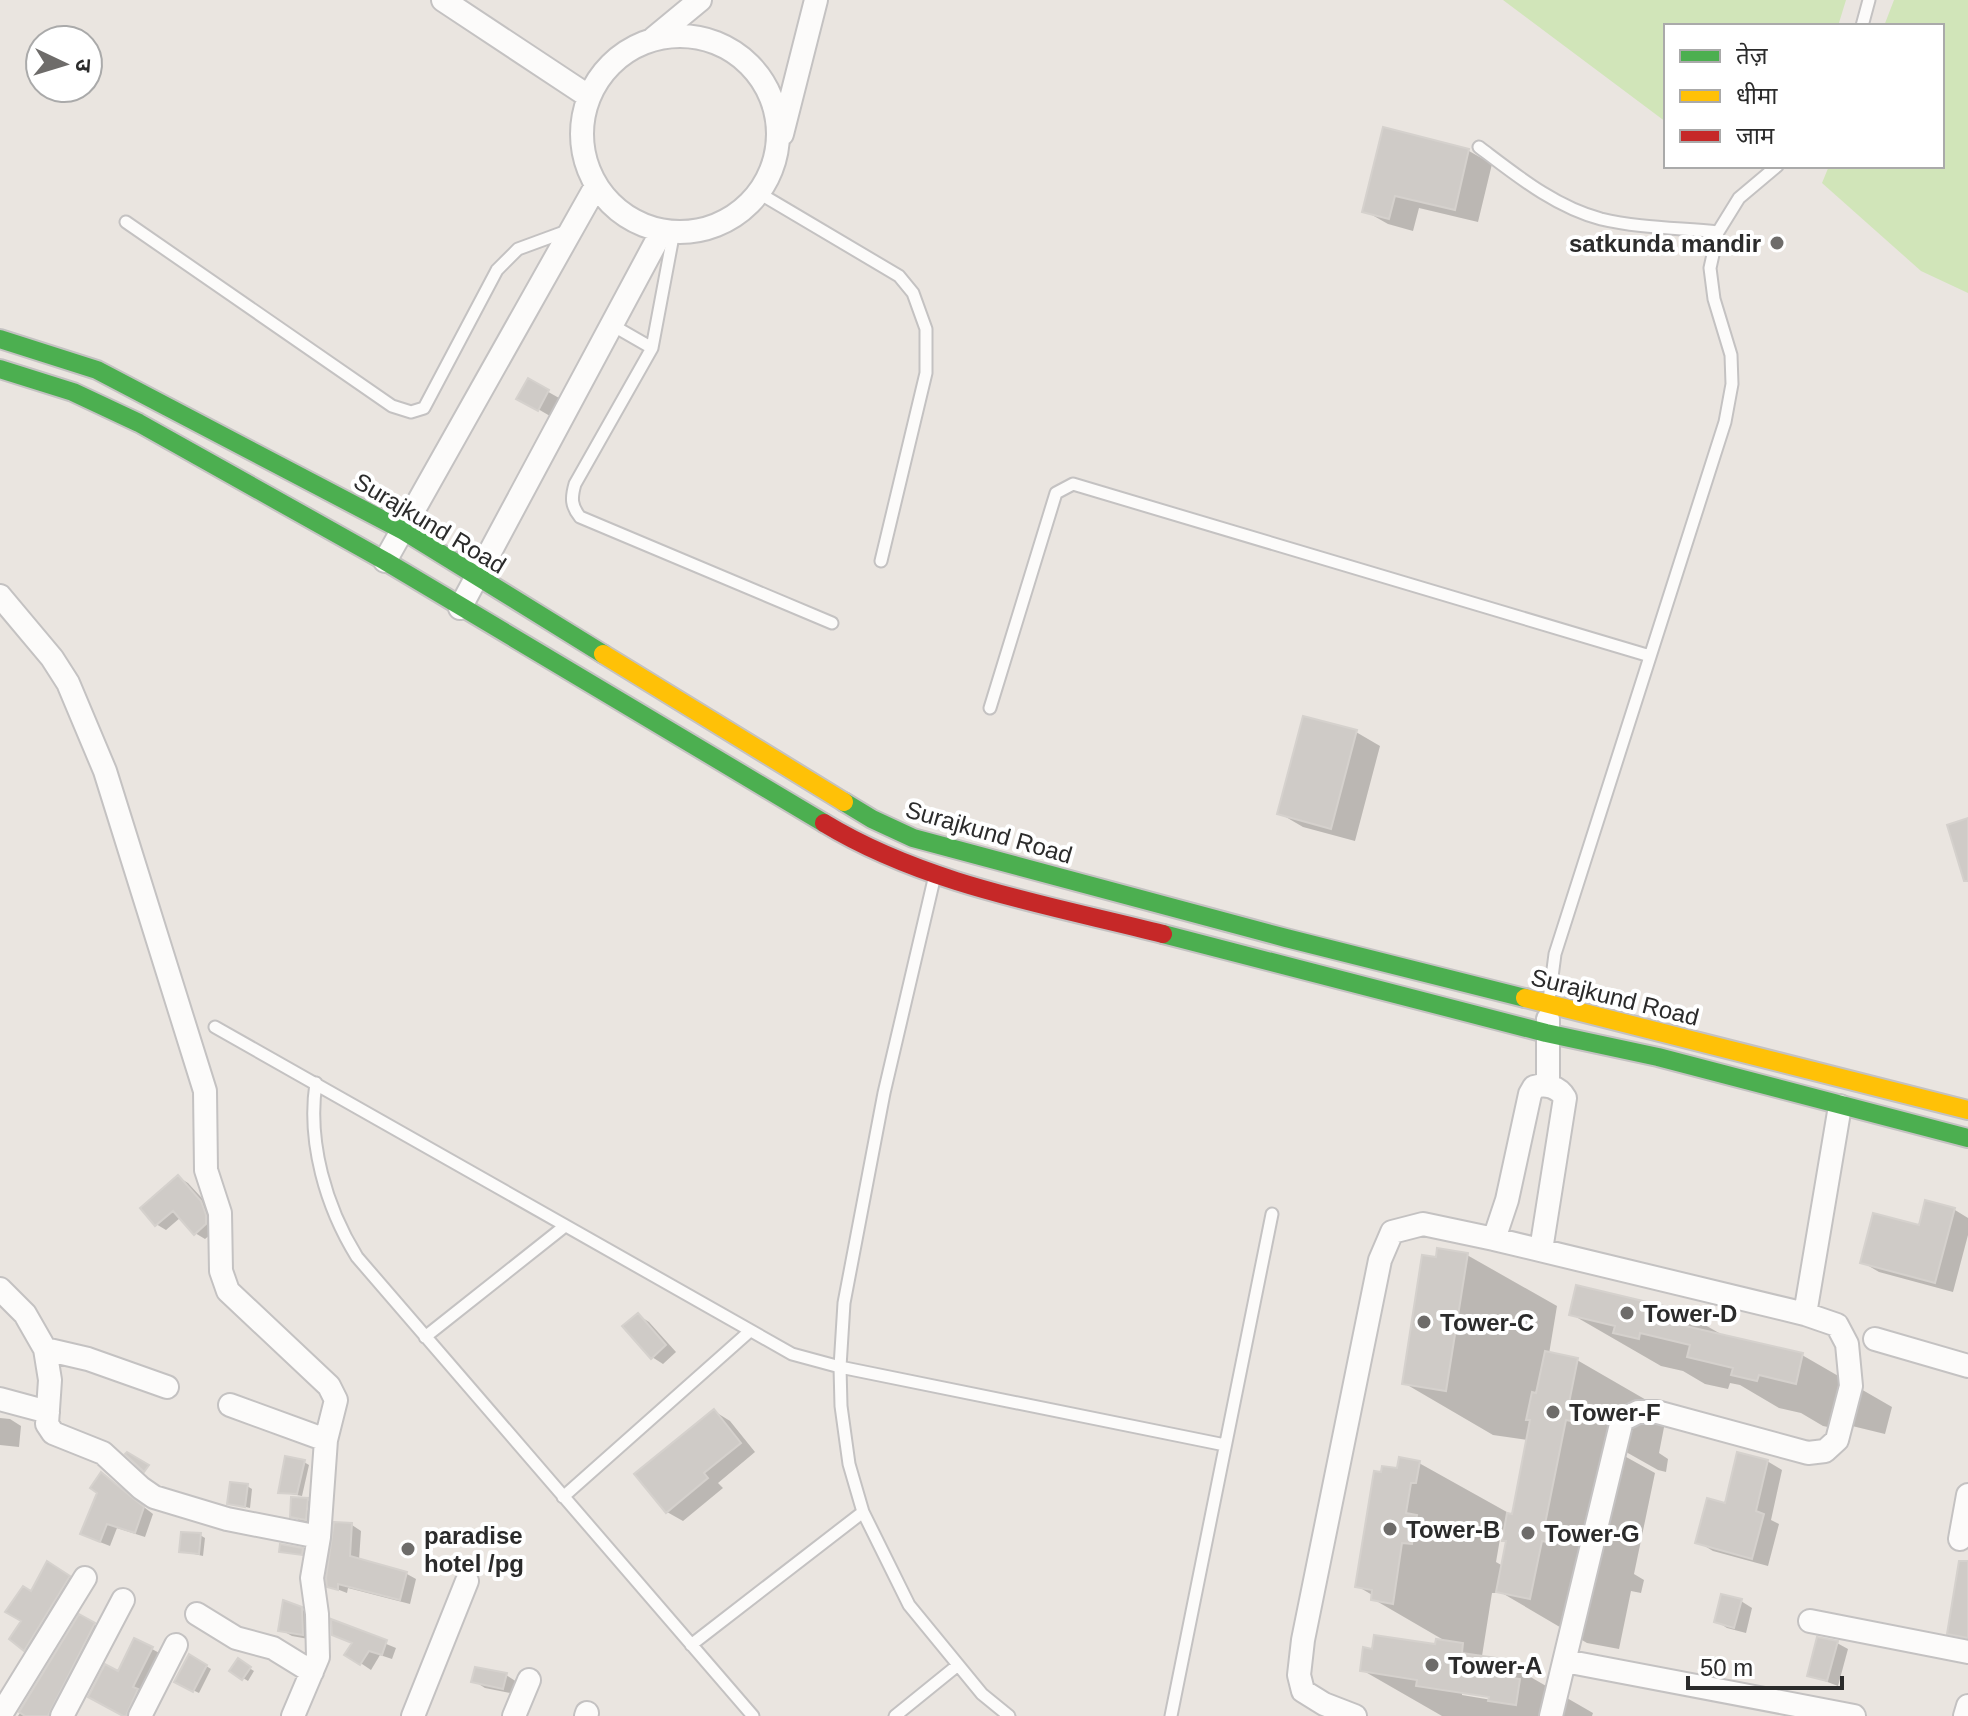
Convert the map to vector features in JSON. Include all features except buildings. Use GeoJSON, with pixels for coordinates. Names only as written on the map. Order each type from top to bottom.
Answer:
{"type":"FeatureCollection","features":[{"type":"Feature","properties":{"kind":"main road","name":"Surajkund Road"},"geometry":{"type":"LineString","coordinates":[[0,339],[49,353],[109,376],[404,531],[872,819],[904,835],[1968,1110]]}},
{"type":"Feature","properties":{"kind":"main road","name":"Surajkund Road"},"geometry":{"type":"LineString","coordinates":[[0,369],[73,392],[128,417],[385,561],[837,831],[904,863],[936,874],[1546,1033],[1658,1057],[1968,1138]]}},
{"type":"Feature","properties":{"kind":"main road"},"geometry":{"type":"LineString","coordinates":[[1883,1117],[1890,1091]]}},
{"type":"Feature","properties":{"kind":"street"},"geometry":{"type":"LineString","coordinates":[[443,0],[588,96]]}},
{"type":"Feature","properties":{"kind":"street"},"geometry":{"type":"LineString","coordinates":[[700,0],[654,38],[614,59],[588,96],[581,142],[596,186],[624,216],[668,231],[699,231],[733,218],[759,193],[775,160],[816,0]]}},
{"type":"Feature","properties":{"kind":"street"},"geometry":{"type":"LineString","coordinates":[[654,38],[695,35],[734,50],[763,80],[777,118],[775,160]]}},
{"type":"Feature","properties":{"kind":"street"},"geometry":{"type":"LineString","coordinates":[[385,561],[596,186]]}},
{"type":"Feature","properties":{"kind":"street"},"geometry":{"type":"LineString","coordinates":[[460,608],[612,325],[668,231]]}},
{"type":"Feature","properties":{"kind":"street"},"geometry":{"type":"LineString","coordinates":[[0,596],[52,658],[68,683],[105,771],[205,1091],[206,1170],[220,1213],[223,1281],[228,1291],[329,1386],[336,1400],[326,1440],[319,1537],[312,1578],[318,1657],[293,1716]]}},
{"type":"Feature","properties":{"kind":"street"},"geometry":{"type":"LineString","coordinates":[[1548,1086],[1546,1033],[1549,1004]]}},
{"type":"Feature","properties":{"kind":"street"},"geometry":{"type":"LineString","coordinates":[[1494,1239],[1507,1200],[1530,1094],[1534,1087],[1548,1086],[1565,1098],[1541,1250]]}},
{"type":"Feature","properties":{"kind":"street"},"geometry":{"type":"LineString","coordinates":[[1805,1314],[1840,1106]]}},
{"type":"Feature","properties":{"kind":"street"},"geometry":{"type":"LineString","coordinates":[[1355,1716],[1324,1704],[1303,1691],[1299,1675],[1303,1640],[1380,1260],[1392,1232],[1423,1224],[1805,1314],[1837,1325],[1847,1344],[1851,1386],[1837,1440],[1825,1451],[1808,1453],[1657,1412],[1638,1412],[1622,1420],[1551,1716]]}},
{"type":"Feature","properties":{"kind":"street"},"geometry":{"type":"LineString","coordinates":[[0,1289],[31,1323],[45,1349],[50,1380],[47,1424],[53,1433],[103,1453],[154,1497],[227,1519],[319,1537]]}},
{"type":"Feature","properties":{"kind":"street"},"geometry":{"type":"LineString","coordinates":[[1875,1339],[1968,1366]]}},
{"type":"Feature","properties":{"kind":"street"},"geometry":{"type":"LineString","coordinates":[[45,1349],[88,1359],[167,1387]]}},
{"type":"Feature","properties":{"kind":"street"},"geometry":{"type":"LineString","coordinates":[[0,1399],[48,1412]]}},
{"type":"Feature","properties":{"kind":"street"},"geometry":{"type":"LineString","coordinates":[[230,1405],[326,1440]]}},
{"type":"Feature","properties":{"kind":"street"},"geometry":{"type":"LineString","coordinates":[[1960,1539],[1968,1495]]}},
{"type":"Feature","properties":{"kind":"street"},"geometry":{"type":"LineString","coordinates":[[0,1716],[85,1578]]}},
{"type":"Feature","properties":{"kind":"street"},"geometry":{"type":"LineString","coordinates":[[413,1716],[467,1581]]}},
{"type":"Feature","properties":{"kind":"street"},"geometry":{"type":"LineString","coordinates":[[62,1716],[123,1600]]}},
{"type":"Feature","properties":{"kind":"street"},"geometry":{"type":"LineString","coordinates":[[197,1614],[236,1638],[273,1648],[312,1672]]}},
{"type":"Feature","properties":{"kind":"street"},"geometry":{"type":"LineString","coordinates":[[1810,1621],[1968,1652]]}},
{"type":"Feature","properties":{"kind":"street"},"geometry":{"type":"LineString","coordinates":[[140,1716],[176,1645]]}},
{"type":"Feature","properties":{"kind":"street"},"geometry":{"type":"LineString","coordinates":[[1565,1661],[1854,1716]]}},
{"type":"Feature","properties":{"kind":"street"},"geometry":{"type":"LineString","coordinates":[[514,1716],[529,1680]]}},
{"type":"Feature","properties":{"kind":"street"},"geometry":{"type":"LineString","coordinates":[[1965,1716],[1968,1706]]}},
{"type":"Feature","properties":{"kind":"lane"},"geometry":{"type":"LineString","coordinates":[[1863,24],[1869,0]]}},
{"type":"Feature","properties":{"kind":"lane"},"geometry":{"type":"LineString","coordinates":[[1479,147],[1528,184],[1557,201],[1598,218],[1627,224],[1718,232]]}},
{"type":"Feature","properties":{"kind":"lane"},"geometry":{"type":"LineString","coordinates":[[1549,1004],[1555,954],[1725,422],[1732,384],[1731,355],[1714,299],[1710,268],[1718,232],[1739,198],[1775,168]]}},
{"type":"Feature","properties":{"kind":"lane"},"geometry":{"type":"LineString","coordinates":[[759,193],[899,276],[913,293],[926,329],[926,373],[881,561]]}},
{"type":"Feature","properties":{"kind":"lane"},"geometry":{"type":"LineString","coordinates":[[126,222],[392,406],[411,412],[424,408],[497,270],[518,249],[568,231]]}},
{"type":"Feature","properties":{"kind":"lane"},"geometry":{"type":"LineString","coordinates":[[668,231],[652,348],[575,484],[571,496],[573,508],[580,517],[832,623]]}},
{"type":"Feature","properties":{"kind":"lane"},"geometry":{"type":"LineString","coordinates":[[612,325],[652,348]]}},
{"type":"Feature","properties":{"kind":"lane"},"geometry":{"type":"LineString","coordinates":[[990,708],[1056,493],[1073,484],[1650,656]]}},
{"type":"Feature","properties":{"kind":"lane"},"geometry":{"type":"LineString","coordinates":[[941,847],[884,1093],[844,1303],[841,1406],[849,1464],[863,1512],[909,1605],[982,1694],[1009,1716]]}},
{"type":"Feature","properties":{"kind":"lane"},"geometry":{"type":"LineString","coordinates":[[215,1027],[750,1331],[809,1361],[1225,1445]]}},
{"type":"Feature","properties":{"kind":"lane"},"geometry":{"type":"LineString","coordinates":[[316,1083],[312,1111],[328,1197],[343,1235],[357,1257],[753,1716]]}},
{"type":"Feature","properties":{"kind":"lane"},"geometry":{"type":"LineString","coordinates":[[1171,1716],[1272,1214]]}},
{"type":"Feature","properties":{"kind":"lane"},"geometry":{"type":"LineString","coordinates":[[425,1337],[565,1226]]}},
{"type":"Feature","properties":{"kind":"lane"},"geometry":{"type":"LineString","coordinates":[[563,1497],[750,1331]]}},
{"type":"Feature","properties":{"kind":"lane"},"geometry":{"type":"LineString","coordinates":[[691,1645],[863,1512]]}},
{"type":"Feature","properties":{"kind":"lane"},"geometry":{"type":"LineString","coordinates":[[895,1716],[958,1665]]}},
{"type":"Feature","properties":{"kind":"green space"},"geometry":{"type":"Polygon","coordinates":[[[1503,0],[1846,0],[1839,24],[1664,24],[1664,121],[1503,0]]]}},
{"type":"Feature","properties":{"kind":"green space"},"geometry":{"type":"Polygon","coordinates":[[[1894,0],[1968,0],[1968,293],[1921,271],[1822,183],[1828,168],[1944,168],[1944,24],[1885,24],[1894,0]]]}},
{"type":"Feature","properties":{"kind":"traffic: fast"},"geometry":{"type":"LineString","coordinates":[[0,339],[97,370],[404,531],[603,654]]}},
{"type":"Feature","properties":{"kind":"traffic: fast"},"geometry":{"type":"LineString","coordinates":[[0,369],[73,392],[139,423],[385,561],[824,823]]}},
{"type":"Feature","properties":{"kind":"traffic: fast"},"geometry":{"type":"LineString","coordinates":[[844,802],[913,838],[1286,938],[1525,998]]}},
{"type":"Feature","properties":{"kind":"traffic: fast"},"geometry":{"type":"LineString","coordinates":[[1163,934],[1968,1138]]}},
{"type":"Feature","properties":{"kind":"traffic: slow"},"geometry":{"type":"LineString","coordinates":[[603,654],[844,802]]}},
{"type":"Feature","properties":{"kind":"traffic: slow"},"geometry":{"type":"LineString","coordinates":[[1525,998],[1968,1110]]}},
{"type":"Feature","properties":{"kind":"traffic: jam"},"geometry":{"type":"LineString","coordinates":[[824,823],[863,844],[946,878],[1163,934]]}},
{"type":"Feature","properties":{"kind":"place","name":"satkunda mandir"},"geometry":{"type":"Point","coordinates":[1777,243]}},
{"type":"Feature","properties":{"kind":"place","name":"Tower-D"},"geometry":{"type":"Point","coordinates":[1627,1313]}},
{"type":"Feature","properties":{"kind":"place","name":"Tower-C"},"geometry":{"type":"Point","coordinates":[1424,1322]}},
{"type":"Feature","properties":{"kind":"place","name":"Tower-F"},"geometry":{"type":"Point","coordinates":[1553,1412]}},
{"type":"Feature","properties":{"kind":"place","name":"Tower-B"},"geometry":{"type":"Point","coordinates":[1390,1529]}},
{"type":"Feature","properties":{"kind":"place","name":"Tower-G"},"geometry":{"type":"Point","coordinates":[1528,1533]}},
{"type":"Feature","properties":{"kind":"place","name":"paradise hotel /pg"},"geometry":{"type":"Point","coordinates":[408,1549]}},
{"type":"Feature","properties":{"kind":"place","name":"Tower-A"},"geometry":{"type":"Point","coordinates":[1432,1665]}}]}
